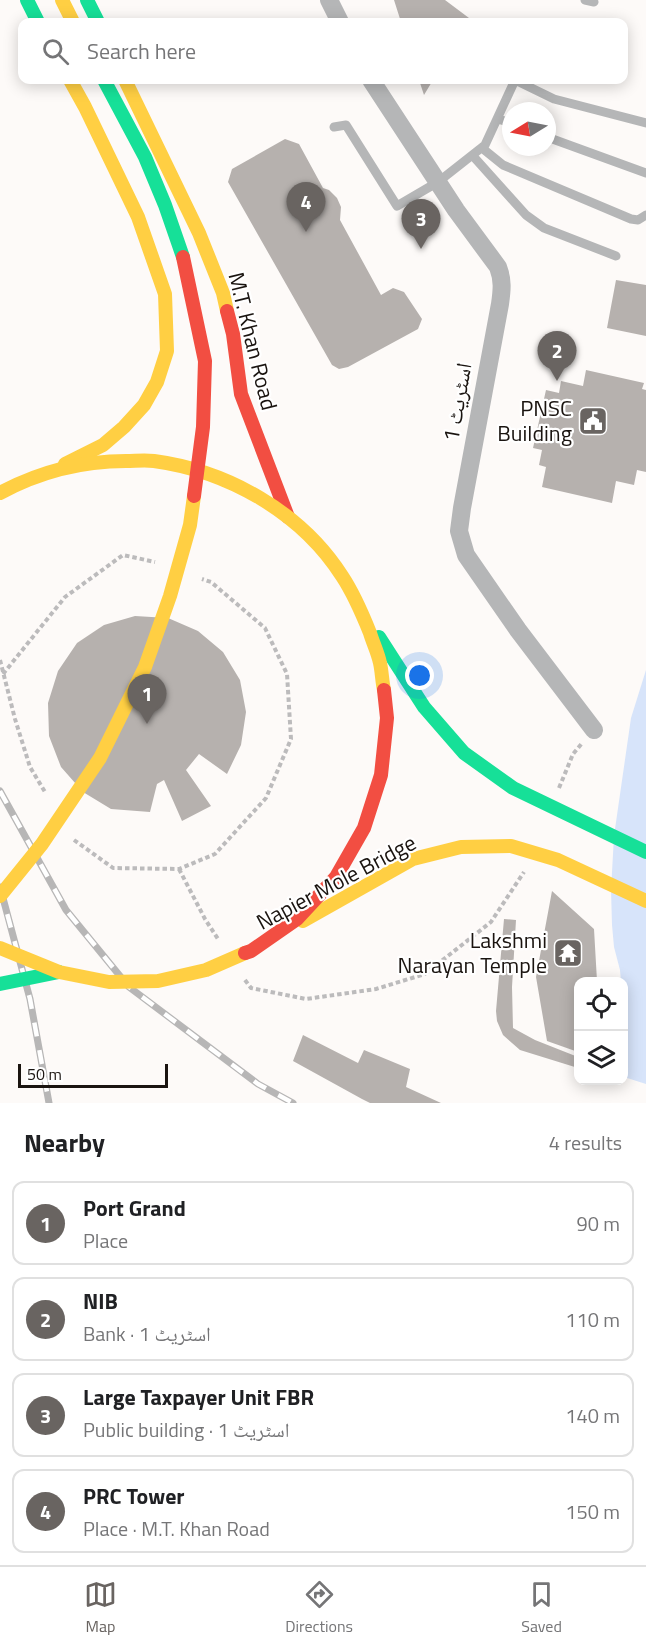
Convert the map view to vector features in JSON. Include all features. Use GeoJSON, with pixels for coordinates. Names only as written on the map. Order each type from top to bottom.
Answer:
{"type":"FeatureCollection","features":[{"type":"Feature","properties":{"kind":"main road"},"geometry":{"type":"LineString","coordinates":[[27,0],[36,18]]}},
{"type":"Feature","properties":{"kind":"main road"},"geometry":{"type":"LineString","coordinates":[[51,0],[61,18]]}},
{"type":"Feature","properties":{"kind":"main road"},"geometry":{"type":"LineString","coordinates":[[62,0],[71,18]]}},
{"type":"Feature","properties":{"kind":"main road"},"geometry":{"type":"LineString","coordinates":[[87,0],[96,18]]}},
{"type":"Feature","properties":{"kind":"main road"},"geometry":{"type":"LineString","coordinates":[[0,493],[104,445],[144,405],[157,382],[167,351],[165,294],[138,217],[72,84]]}},
{"type":"Feature","properties":{"kind":"main road"},"geometry":{"type":"LineString","coordinates":[[95,84],[137,168],[155,211],[182,299],[191,366]]}},
{"type":"Feature","properties":{"kind":"main road"},"geometry":{"type":"LineString","coordinates":[[0,896],[42,844],[100,758],[145,668],[170,596],[190,525],[201,438],[205,361],[182,250],[145,157],[106,84]]}},
{"type":"Feature","properties":{"kind":"main road","name":"M.T. Khan Road"},"geometry":{"type":"LineString","coordinates":[[127,84],[199,233],[223,293],[241,394],[288,517]]}},
{"type":"Feature","properties":{"kind":"main road"},"geometry":{"type":"LineString","coordinates":[[180,484],[185,449]]}},
{"type":"Feature","properties":{"kind":"main road"},"geometry":{"type":"LineString","coordinates":[[54,470],[103,461],[152,461],[201,471],[247,490],[288,517],[317,544],[342,575],[361,609],[424,707],[464,753],[513,788],[646,852]]}},
{"type":"Feature","properties":{"kind":"main road"},"geometry":{"type":"LineString","coordinates":[[112,703],[133,662],[159,584]]}},
{"type":"Feature","properties":{"kind":"main road"},"geometry":{"type":"LineString","coordinates":[[0,948],[59,972],[109,982],[158,981],[206,970],[251,951],[297,919],[336,877],[364,828],[381,775],[387,718],[380,662],[361,609]]}},
{"type":"Feature","properties":{"kind":"main road"},"geometry":{"type":"LineString","coordinates":[[0,876],[35,832],[60,793]]}},
{"type":"Feature","properties":{"kind":"main road","name":"Napier Mole Bridge"},"geometry":{"type":"LineString","coordinates":[[251,951],[413,860],[461,847],[511,846],[558,860],[646,901]]}},
{"type":"Feature","properties":{"kind":"main road"},"geometry":{"type":"LineString","coordinates":[[0,984],[59,972]]}},
{"type":"Feature","properties":{"kind":"street"},"geometry":{"type":"LineString","coordinates":[[329,0],[338,18]]}},
{"type":"Feature","properties":{"kind":"street","name":"اسٹریٹ 1"},"geometry":{"type":"LineString","coordinates":[[374,84],[456,210],[498,267],[502,283],[462,508],[459,531],[466,555],[518,630],[594,730]]}},
{"type":"Feature","properties":{"kind":"lane"},"geometry":{"type":"LineString","coordinates":[[334,127],[345,125],[397,206],[438,182],[482,148],[490,136],[513,84]]}},
{"type":"Feature","properties":{"kind":"lane"},"geometry":{"type":"LineString","coordinates":[[523,84],[554,99],[646,123]]}},
{"type":"Feature","properties":{"kind":"lane"},"geometry":{"type":"LineString","coordinates":[[498,118],[502,120]]}},
{"type":"Feature","properties":{"kind":"lane"},"geometry":{"type":"LineString","coordinates":[[556,139],[646,173]]}},
{"type":"Feature","properties":{"kind":"lane"},"geometry":{"type":"LineString","coordinates":[[482,148],[503,165],[631,219],[638,220],[646,215]]}},
{"type":"Feature","properties":{"kind":"lane"},"geometry":{"type":"LineString","coordinates":[[473,156],[526,215],[536,223],[616,256]]}},
{"type":"Feature","properties":{"kind":"path"},"geometry":{"type":"LineString","coordinates":[[0,660],[3,674]]}},
{"type":"Feature","properties":{"kind":"path"},"geometry":{"type":"LineString","coordinates":[[555,798],[573,754],[594,730]]}},
{"type":"Feature","properties":{"kind":"path"},"geometry":{"type":"LineString","coordinates":[[244,978],[251,988],[306,999],[376,989],[425,974],[491,922],[527,864]]}},
{"type":"Feature","properties":{"kind":"path"},"geometry":{"type":"LineString","coordinates":[[179,869],[218,939]]}},
{"type":"Feature","properties":{"kind":"water"},"geometry":{"type":"Polygon","coordinates":[[[646,670],[646,1103],[601,1103],[619,1085],[628,1085],[628,977],[621,977],[614,947],[611,890],[614,836],[631,718],[646,670]]]}},
{"type":"Feature","properties":{"kind":"pier"},"geometry":{"type":"Polygon","coordinates":[[[628,1078],[646,1084],[646,1103],[598,1103],[604,1085],[628,1085],[628,1078]]]}},
{"type":"Feature","properties":{"kind":"building"},"geometry":{"type":"Polygon","coordinates":[[[394,0],[445,0],[469,18],[400,18],[394,0]]]}},
{"type":"Feature","properties":{"kind":"building"},"geometry":{"type":"Polygon","coordinates":[[[420,84],[431,84],[424,95],[420,84]]]}},
{"type":"Feature","properties":{"kind":"building"},"geometry":{"type":"Polygon","coordinates":[[[285,139],[299,144],[323,188],[329,190],[337,198],[341,207],[340,220],[381,295],[393,288],[404,292],[422,319],[418,329],[348,367],[339,369],[332,365],[228,182],[232,169],[285,139]]]}},
{"type":"Feature","properties":{"kind":"building"},"geometry":{"type":"Polygon","coordinates":[[[616,280],[646,285],[646,336],[607,328],[616,280]]]}},
{"type":"Feature","properties":{"kind":"building","name":"PNSC Building"},"geometry":{"type":"Polygon","coordinates":[[[586,370],[644,383],[642,389],[646,390],[646,472],[637,470],[634,485],[616,481],[612,503],[542,487],[546,467],[539,465],[542,450],[533,448],[546,390],[559,393],[561,381],[583,386],[586,370]]]}},
{"type":"Feature","properties":{"kind":"building"},"geometry":{"type":"Polygon","coordinates":[[[135,616],[168,618],[198,631],[223,652],[240,680],[246,712],[241,745],[227,774],[199,754],[186,770],[211,806],[182,821],[164,780],[157,784],[150,812],[111,809],[83,792],[61,767],[49,736],[48,703],[58,671],[77,643],[104,625],[135,616]]]}},
{"type":"Feature","properties":{"kind":"building","name":"Lakshmi Narayan Temple"},"geometry":{"type":"Polygon","coordinates":[[[552,891],[594,929],[597,977],[574,977],[574,1051],[547,1041],[536,977],[552,891]]]}},
{"type":"Feature","properties":{"kind":"building"},"geometry":{"type":"Polygon","coordinates":[[[504,919],[516,920],[512,987],[513,1028],[535,1040],[574,1055],[574,1067],[520,1050],[503,1035],[497,1021],[504,919]]]}},
{"type":"Feature","properties":{"kind":"building"},"geometry":{"type":"Polygon","coordinates":[[[303,1035],[358,1063],[364,1050],[410,1069],[406,1087],[441,1103],[370,1103],[293,1061],[303,1035]]]}},
{"type":"Feature","properties":{"kind":"railway"},"geometry":{"type":"LineString","coordinates":[[0,791],[66,910],[129,987],[258,1084],[293,1103]]}},
{"type":"Feature","properties":{"kind":"railway"},"geometry":{"type":"LineString","coordinates":[[0,887],[30,999],[49,1103]]}},
{"type":"Feature","properties":{"kind":"traffic: fast"},"geometry":{"type":"LineString","coordinates":[[27,0],[36,18]]}},
{"type":"Feature","properties":{"kind":"traffic: fast"},"geometry":{"type":"LineString","coordinates":[[87,0],[96,18]]}},
{"type":"Feature","properties":{"kind":"traffic: fast"},"geometry":{"type":"LineString","coordinates":[[106,84],[145,157],[183,257]]}},
{"type":"Feature","properties":{"kind":"traffic: fast"},"geometry":{"type":"LineString","coordinates":[[379,637],[424,707],[464,753],[513,788],[646,852]]}},
{"type":"Feature","properties":{"kind":"traffic: fast"},"geometry":{"type":"LineString","coordinates":[[0,984],[59,972]]}},
{"type":"Feature","properties":{"kind":"traffic: slow"},"geometry":{"type":"LineString","coordinates":[[62,0],[71,18]]}},
{"type":"Feature","properties":{"kind":"traffic: slow"},"geometry":{"type":"LineString","coordinates":[[65,464],[103,445],[144,405],[157,382],[167,351],[165,294],[138,217],[72,84]]}},
{"type":"Feature","properties":{"kind":"traffic: slow"},"geometry":{"type":"LineString","coordinates":[[127,84],[199,233],[223,293],[227,311]]}},
{"type":"Feature","properties":{"kind":"traffic: slow"},"geometry":{"type":"LineString","coordinates":[[0,493],[30,479],[61,469],[110,462],[154,461],[182,466],[235,485],[260,498],[306,532],[342,576],[370,633],[379,659],[384,690]]}},
{"type":"Feature","properties":{"kind":"traffic: slow"},"geometry":{"type":"LineString","coordinates":[[0,896],[42,844],[100,758],[145,667],[170,596],[190,525],[194,496]]}},
{"type":"Feature","properties":{"kind":"traffic: slow"},"geometry":{"type":"LineString","coordinates":[[303,921],[413,859],[461,847],[511,846],[558,860],[646,901]]}},
{"type":"Feature","properties":{"kind":"traffic: slow"},"geometry":{"type":"LineString","coordinates":[[0,948],[59,972],[109,982],[158,981],[206,970],[245,953]]}},
{"type":"Feature","properties":{"kind":"traffic: jam"},"geometry":{"type":"LineString","coordinates":[[183,257],[205,361],[203,427],[194,496]]}},
{"type":"Feature","properties":{"kind":"traffic: jam"},"geometry":{"type":"LineString","coordinates":[[227,311],[233,334],[241,394],[288,517]]}},
{"type":"Feature","properties":{"kind":"traffic: jam"},"geometry":{"type":"LineString","coordinates":[[245,953],[297,919],[336,877],[364,828],[381,775],[387,718],[384,690]]}},
{"type":"Feature","properties":{"kind":"place","name":"PRC Tower"},"geometry":{"type":"Point","coordinates":[306,232]}},
{"type":"Feature","properties":{"kind":"place","name":"Large Taxpayer Unit FBR"},"geometry":{"type":"Point","coordinates":[421,249]}},
{"type":"Feature","properties":{"kind":"place","name":"NIB"},"geometry":{"type":"Point","coordinates":[557,381]}},
{"type":"Feature","properties":{"kind":"place","name":"PNSC Building"},"geometry":{"type":"Point","coordinates":[593,421]}},
{"type":"Feature","properties":{"kind":"place","name":"Port Grand"},"geometry":{"type":"Point","coordinates":[147,724]}},
{"type":"Feature","properties":{"kind":"place","name":"Lakshmi Narayan Temple"},"geometry":{"type":"Point","coordinates":[568,953]}}]}
